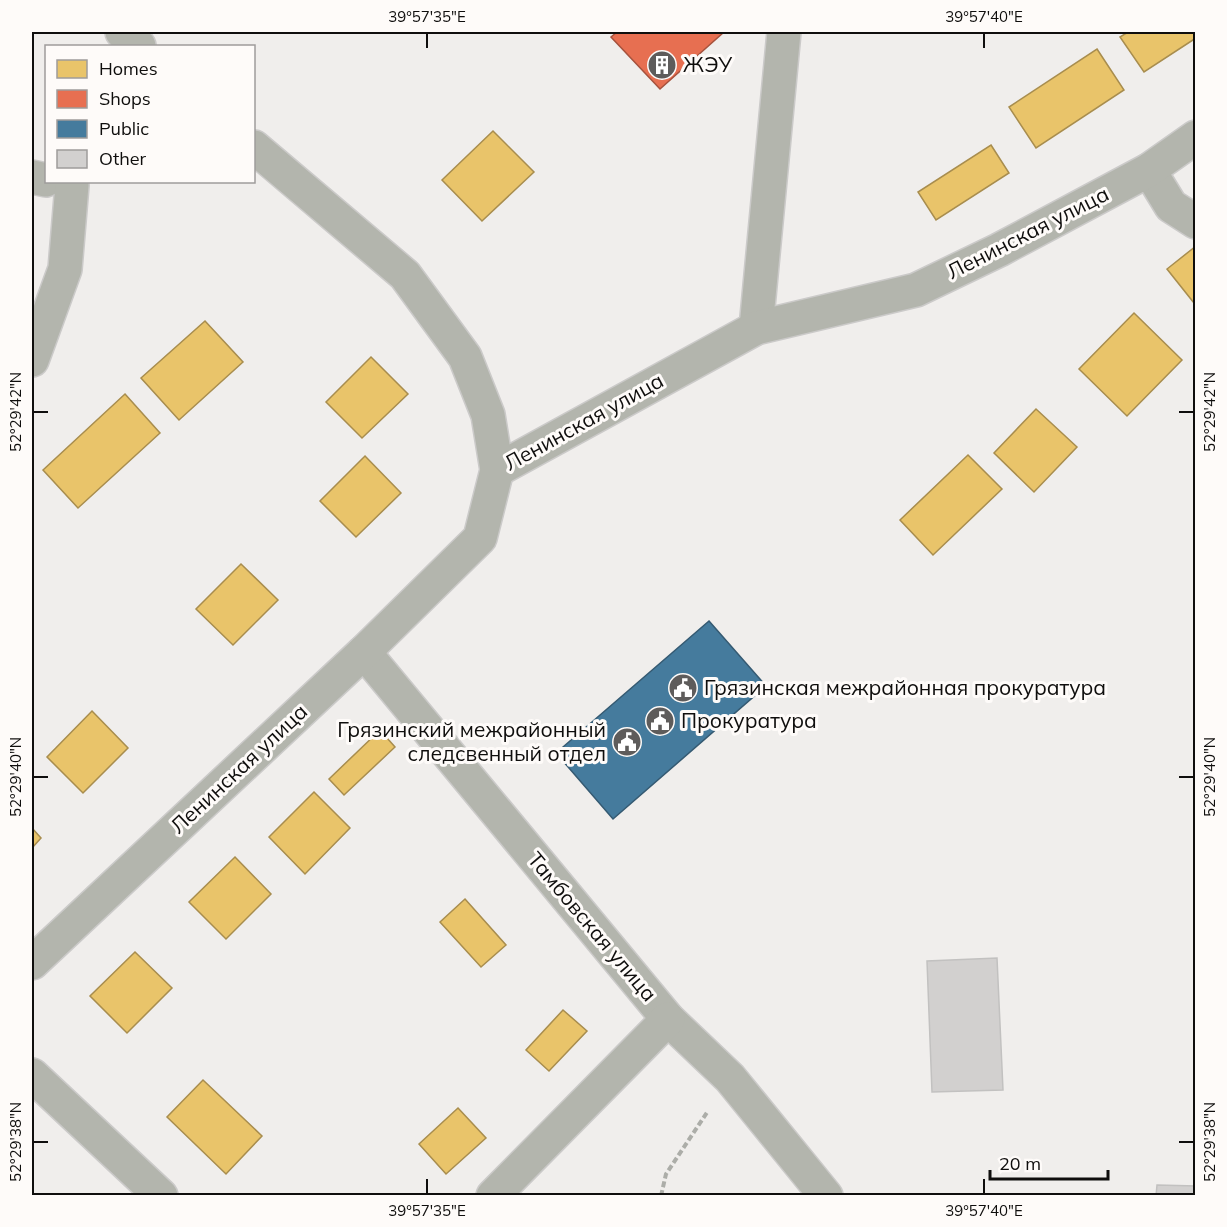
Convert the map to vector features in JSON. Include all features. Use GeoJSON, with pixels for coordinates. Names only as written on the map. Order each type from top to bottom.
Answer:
{"type":"FeatureCollection","features":[{"type":"Feature","properties":{"kind":"street"},"geometry":{"type":"LineString","coordinates":[[122,32],[138,45]]}},
{"type":"Feature","properties":{"kind":"street"},"geometry":{"type":"LineString","coordinates":[[756,328],[784,32]]}},
{"type":"Feature","properties":{"kind":"street","name":"Ленинская улица"},"geometry":{"type":"LineString","coordinates":[[32,963],[364,652],[480,538],[497,470],[756,328],[916,290],[999,250],[1149,170],[1196,137]]}},
{"type":"Feature","properties":{"kind":"street"},"geometry":{"type":"LineString","coordinates":[[255,148],[405,275],[465,357],[488,415],[497,470]]}},
{"type":"Feature","properties":{"kind":"street"},"geometry":{"type":"LineString","coordinates":[[1149,170],[1171,206],[1196,222]]}},
{"type":"Feature","properties":{"kind":"street"},"geometry":{"type":"LineString","coordinates":[[32,360],[65,269],[63,183]]}},
{"type":"Feature","properties":{"kind":"street","name":"Тамбовская улица"},"geometry":{"type":"LineString","coordinates":[[364,652],[668,1019],[730,1078],[826,1196]]}},
{"type":"Feature","properties":{"kind":"street"},"geometry":{"type":"LineString","coordinates":[[493,1196],[668,1019]]}},
{"type":"Feature","properties":{"kind":"street"},"geometry":{"type":"LineString","coordinates":[[32,1075],[161,1196]]}},
{"type":"Feature","properties":{"kind":"path"},"geometry":{"type":"LineString","coordinates":[[661,1196],[666,1174],[730,1078]]}},
{"type":"Feature","properties":{"kind":"building: Homes"},"geometry":{"type":"Polygon","coordinates":[[[1128,32],[1196,32],[1196,38],[1144,72],[1120,37],[1128,32]]]}},
{"type":"Feature","properties":{"kind":"building: Homes"},"geometry":{"type":"Polygon","coordinates":[[[1097,49],[1124,90],[1036,148],[1009,107],[1097,49]]]}},
{"type":"Feature","properties":{"kind":"building: Homes"},"geometry":{"type":"Polygon","coordinates":[[[493,131],[534,172],[482,221],[442,180],[493,131]]]}},
{"type":"Feature","properties":{"kind":"building: Homes"},"geometry":{"type":"Polygon","coordinates":[[[991,145],[1009,173],[936,220],[918,192],[991,145]]]}},
{"type":"Feature","properties":{"kind":"building: Homes"},"geometry":{"type":"Polygon","coordinates":[[[1196,246],[1196,302],[1194,303],[1167,269],[1196,246]]]}},
{"type":"Feature","properties":{"kind":"building: Homes"},"geometry":{"type":"Polygon","coordinates":[[[1134,313],[1182,360],[1127,416],[1079,369],[1134,313]]]}},
{"type":"Feature","properties":{"kind":"building: Homes"},"geometry":{"type":"Polygon","coordinates":[[[205,321],[243,362],[179,420],[141,378],[205,321]]]}},
{"type":"Feature","properties":{"kind":"building: Homes"},"geometry":{"type":"Polygon","coordinates":[[[371,357],[408,394],[362,438],[326,402],[371,357]]]}},
{"type":"Feature","properties":{"kind":"building: Homes"},"geometry":{"type":"Polygon","coordinates":[[[125,394],[160,433],[78,508],[43,470],[125,394]]]}},
{"type":"Feature","properties":{"kind":"building: Homes"},"geometry":{"type":"Polygon","coordinates":[[[1036,409],[1077,447],[1034,492],[994,453],[1036,409]]]}},
{"type":"Feature","properties":{"kind":"building: Homes"},"geometry":{"type":"Polygon","coordinates":[[[968,455],[1002,489],[933,555],[900,520],[968,455]]]}},
{"type":"Feature","properties":{"kind":"building: Homes"},"geometry":{"type":"Polygon","coordinates":[[[365,456],[401,493],[356,537],[320,501],[365,456]]]}},
{"type":"Feature","properties":{"kind":"building: Homes"},"geometry":{"type":"Polygon","coordinates":[[[241,564],[278,600],[233,645],[196,609],[241,564]]]}},
{"type":"Feature","properties":{"kind":"building: Homes"},"geometry":{"type":"Polygon","coordinates":[[[92,711],[128,748],[83,793],[47,757],[92,711]]]}},
{"type":"Feature","properties":{"kind":"building: Homes"},"geometry":{"type":"Polygon","coordinates":[[[380,730],[395,747],[344,795],[329,779],[380,730]]]}},
{"type":"Feature","properties":{"kind":"building: Homes"},"geometry":{"type":"Polygon","coordinates":[[[314,792],[350,828],[305,874],[269,837],[314,792]]]}},
{"type":"Feature","properties":{"kind":"building: Homes"},"geometry":{"type":"Polygon","coordinates":[[[32,828],[41,838],[32,848],[32,828]]]}},
{"type":"Feature","properties":{"kind":"building: Homes"},"geometry":{"type":"Polygon","coordinates":[[[235,857],[271,894],[226,939],[189,902],[235,857]]]}},
{"type":"Feature","properties":{"kind":"building: Homes"},"geometry":{"type":"Polygon","coordinates":[[[465,899],[506,945],[481,967],[440,922],[465,899]]]}},
{"type":"Feature","properties":{"kind":"building: Homes"},"geometry":{"type":"Polygon","coordinates":[[[135,952],[172,988],[127,1033],[90,996],[135,952]]]}},
{"type":"Feature","properties":{"kind":"building: Homes"},"geometry":{"type":"Polygon","coordinates":[[[563,1010],[587,1031],[549,1071],[526,1050],[563,1010]]]}},
{"type":"Feature","properties":{"kind":"building: Homes"},"geometry":{"type":"Polygon","coordinates":[[[203,1080],[262,1136],[226,1174],[167,1117],[203,1080]]]}},
{"type":"Feature","properties":{"kind":"building: Homes"},"geometry":{"type":"Polygon","coordinates":[[[458,1108],[486,1138],[446,1174],[419,1144],[458,1108]]]}},
{"type":"Feature","properties":{"kind":"building: Shops","name":"ЖЭУ"},"geometry":{"type":"Polygon","coordinates":[[[617,32],[724,32],[660,89],[611,37],[617,32]]]}},
{"type":"Feature","properties":{"kind":"building: Public","name":"Прокуратура"},"geometry":{"type":"Polygon","coordinates":[[[709,621],[766,686],[613,819],[556,753],[709,621]]]}},
{"type":"Feature","properties":{"kind":"building: Other"},"geometry":{"type":"Polygon","coordinates":[[[997,958],[1003,1090],[932,1092],[927,961],[997,958]]]}},
{"type":"Feature","properties":{"kind":"building: Other"},"geometry":{"type":"Polygon","coordinates":[[[1157,1185],[1196,1186],[1196,1196],[1156,1196],[1157,1185]]]}},
{"type":"Feature","properties":{"kind":"place","name":"ЖЭУ"},"geometry":{"type":"Point","coordinates":[662,65]}},
{"type":"Feature","properties":{"kind":"place","name":"Грязинская межрайонная прокуратура"},"geometry":{"type":"Point","coordinates":[683,688]}},
{"type":"Feature","properties":{"kind":"place","name":"Прокуратура"},"geometry":{"type":"Point","coordinates":[660,721]}},
{"type":"Feature","properties":{"kind":"place","name":"Грязинский межрайонный следсвенный отдел"},"geometry":{"type":"Point","coordinates":[627,742]}}]}
